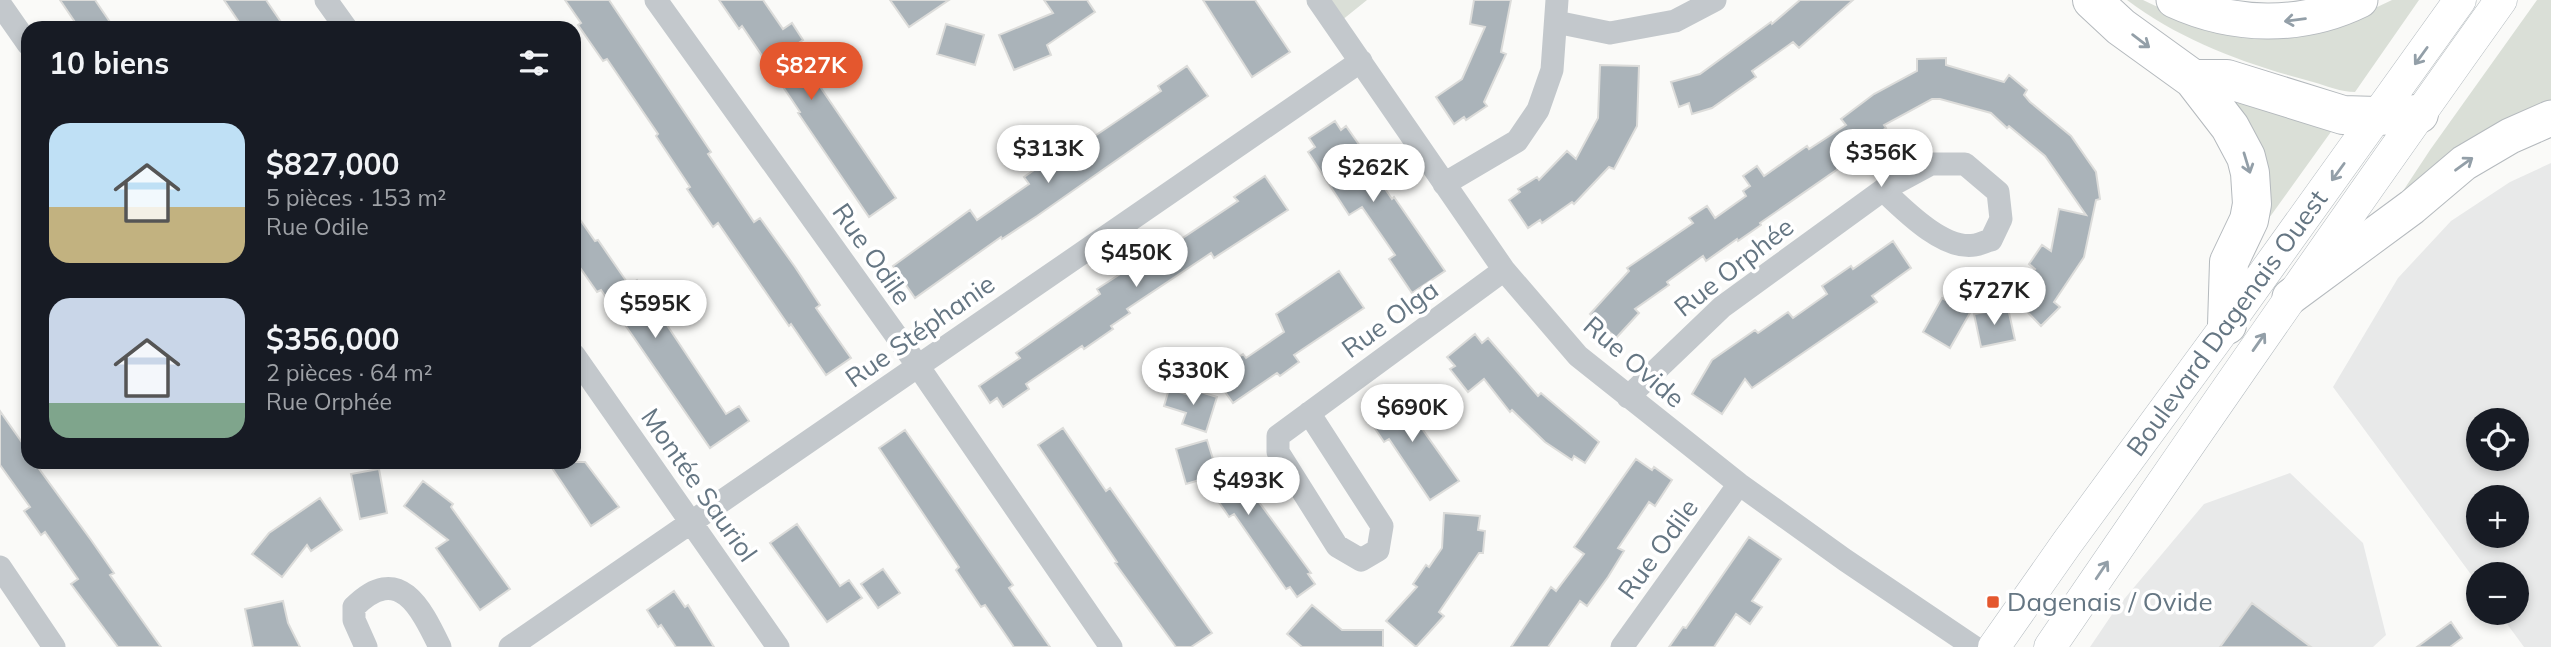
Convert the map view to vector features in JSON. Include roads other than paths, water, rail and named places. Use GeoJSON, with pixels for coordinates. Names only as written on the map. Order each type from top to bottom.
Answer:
{"type":"FeatureCollection","features":[{"type":"Feature","properties":{"kind":"highway"},"geometry":{"type":"LineString","coordinates":[[2092,0],[2121,27],[2193,79],[2235,134],[2246,157],[2252,204],[2249,220],[2230,262],[2227,325]]}},
{"type":"Feature","properties":{"kind":"highway"},"geometry":{"type":"LineString","coordinates":[[2193,79],[2227,79],[2343,115],[2377,117],[2419,114]]}},
{"type":"Feature","properties":{"kind":"main road"},"geometry":{"type":"LineString","coordinates":[[2174,0],[2212,14],[2274,22],[2316,17],[2360,0]]}},
{"type":"Feature","properties":{"kind":"main road","name":"Boulevard Dagenais Ouest"},"geometry":{"type":"LineString","coordinates":[[1994,647],[2460,0]]}},
{"type":"Feature","properties":{"kind":"main road","name":"Boulevard Dagenais Ouest"},"geometry":{"type":"LineString","coordinates":[[2050,647],[2290,297],[2501,0]]}},
{"type":"Feature","properties":{"kind":"main road"},"geometry":{"type":"LineString","coordinates":[[2290,297],[2412,208],[2464,163],[2510,136],[2551,118]]}},
{"type":"Feature","properties":{"kind":"street"},"geometry":{"type":"LineString","coordinates":[[326,0],[341,21]]}},
{"type":"Feature","properties":{"kind":"street","name":"Rue Odile"},"geometry":{"type":"LineString","coordinates":[[656,0],[918,366],[1111,647]]}},
{"type":"Feature","properties":{"kind":"street","name":"Rue Ovide"},"geometry":{"type":"LineString","coordinates":[[1318,0],[1504,270],[1578,356],[1739,484],[1845,561],[1974,647]]}},
{"type":"Feature","properties":{"kind":"street"},"geometry":{"type":"LineString","coordinates":[[1444,184],[1517,141],[1538,110],[1552,70],[1556,11],[1610,33],[1675,21],[1715,0]]}},
{"type":"Feature","properties":{"kind":"street"},"geometry":{"type":"LineString","coordinates":[[0,4],[21,34]]}},
{"type":"Feature","properties":{"kind":"street","name":"Rue Stéphanie"},"geometry":{"type":"LineString","coordinates":[[510,647],[1362,61]]}},
{"type":"Feature","properties":{"kind":"street","name":"Rue Orphée"},"geometry":{"type":"LineString","coordinates":[[1628,397],[1722,307],[1883,190],[1931,164],[1965,164],[1998,192],[2001,219],[1991,240],[1974,246],[1953,242],[1920,225],[1883,190]]}},
{"type":"Feature","properties":{"kind":"street","name":"Rue Olga"},"geometry":{"type":"LineString","coordinates":[[1309,413],[1382,526],[1378,550],[1361,560],[1337,546],[1278,452],[1278,436],[1309,413],[1504,270]]}},
{"type":"Feature","properties":{"kind":"street","name":"Montée Sauriol"},"geometry":{"type":"LineString","coordinates":[[581,365],[778,647]]}},
{"type":"Feature","properties":{"kind":"street","name":"Rue Odile"},"geometry":{"type":"LineString","coordinates":[[1622,647],[1739,484]]}},
{"type":"Feature","properties":{"kind":"street"},"geometry":{"type":"LineString","coordinates":[[0,567],[54,647]]}},
{"type":"Feature","properties":{"kind":"street"},"geometry":{"type":"LineString","coordinates":[[366,647],[354,620],[354,607],[365,596],[389,587],[402,590],[426,618],[440,647]]}},
{"type":"Feature","properties":{"kind":"place","name":"Dagenais / Ovide"},"geometry":{"type":"Point","coordinates":[1993,602]}}]}
